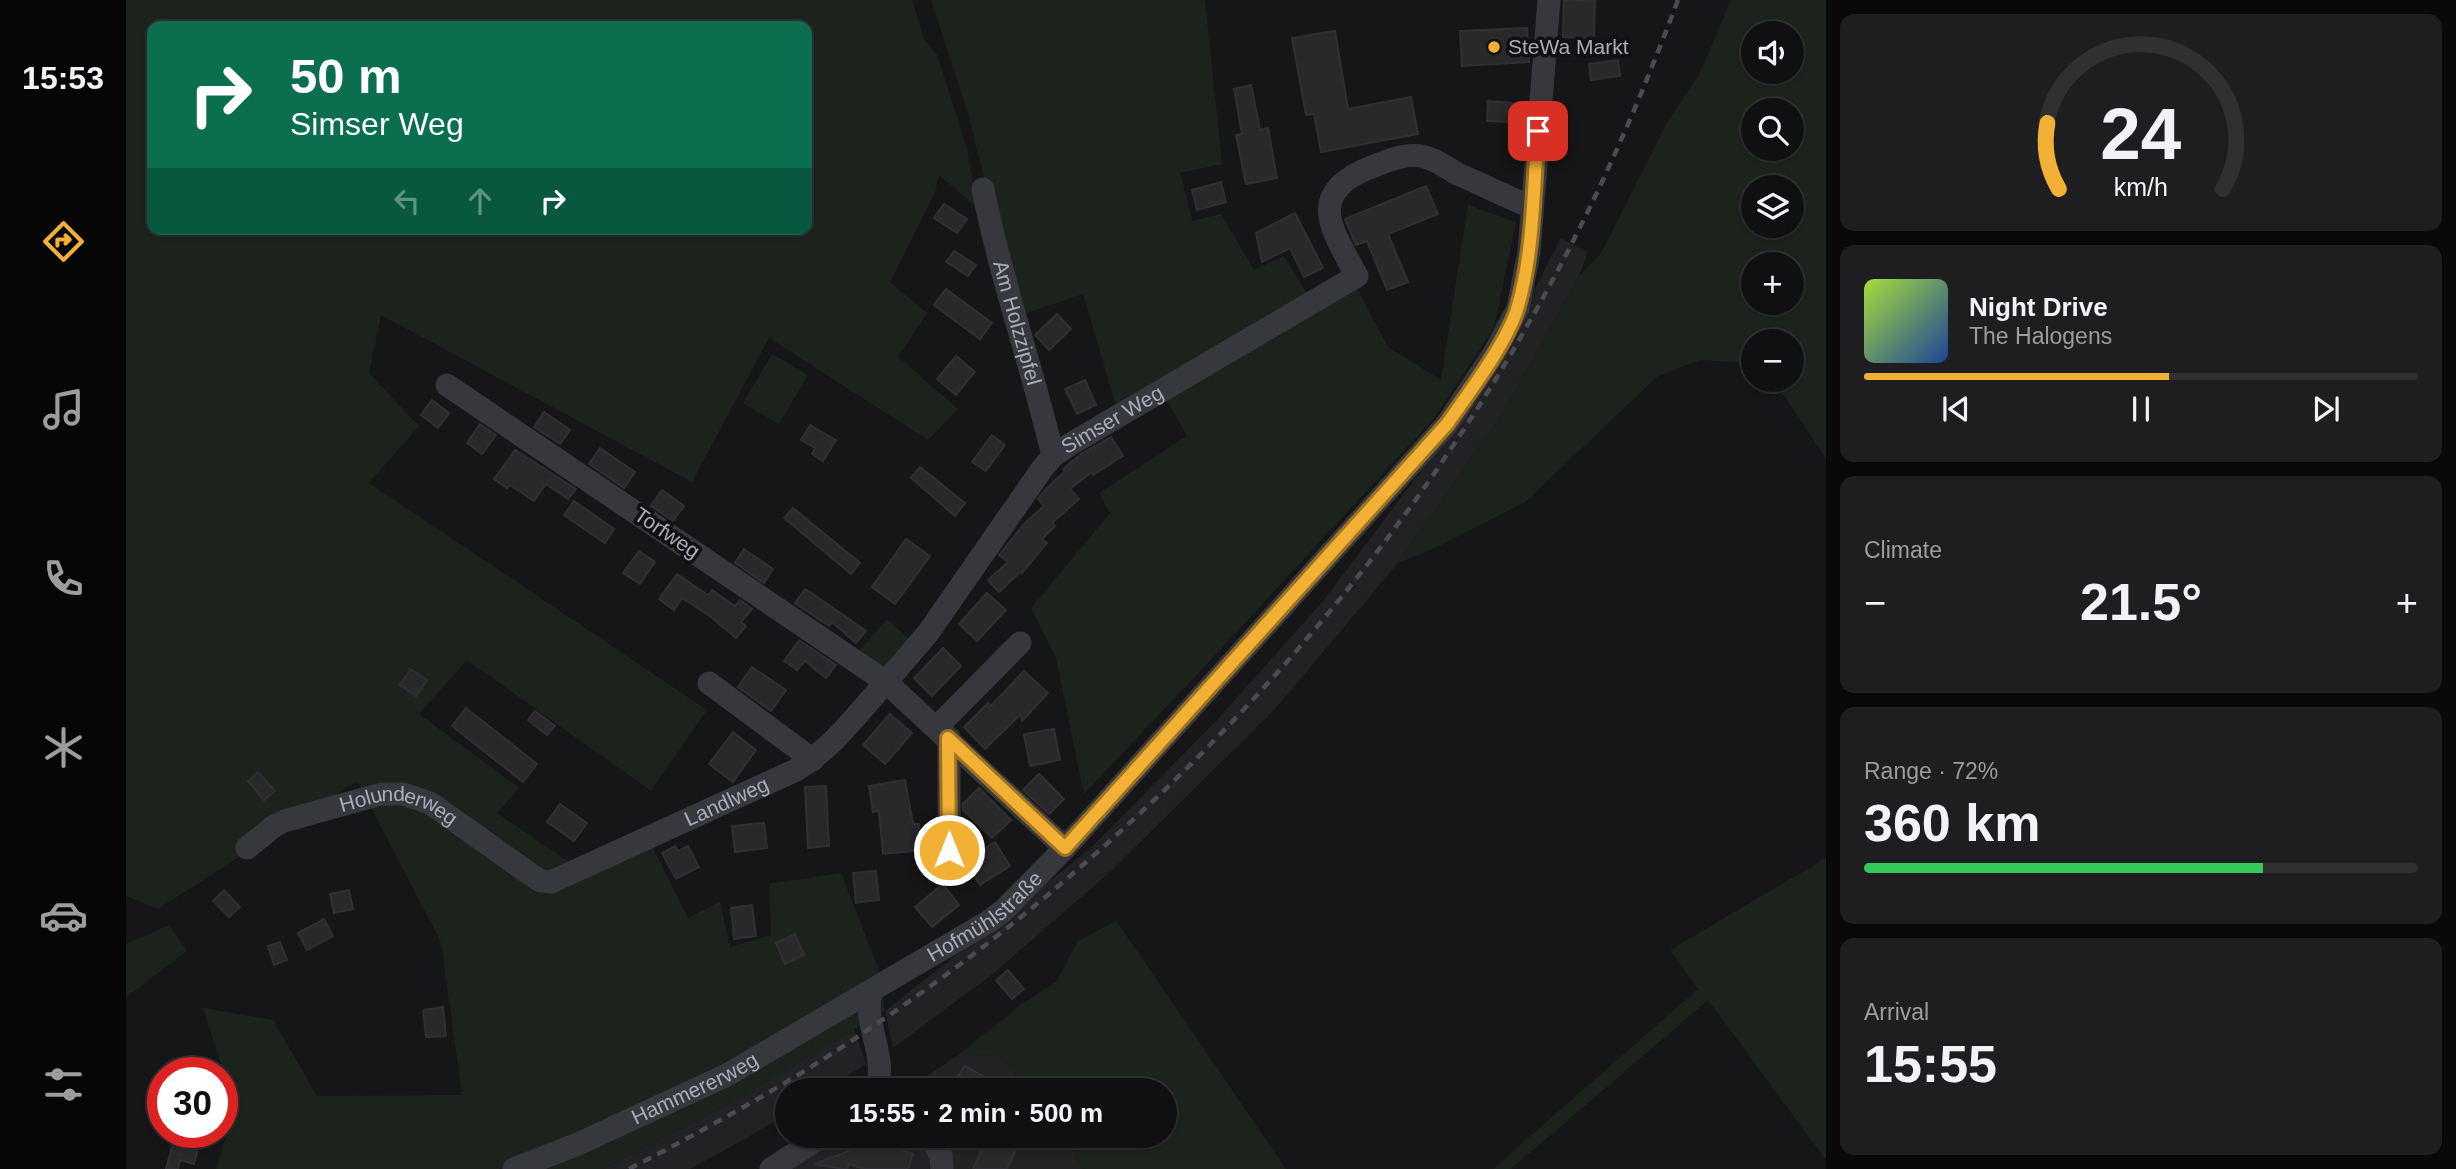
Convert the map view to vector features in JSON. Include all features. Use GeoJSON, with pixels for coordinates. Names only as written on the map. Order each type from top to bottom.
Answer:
{"type":"FeatureCollection","features":[{"type":"Feature","properties":{"kind":"street","name":"Hofmühlstraße"},"geometry":{"type":"LineString","coordinates":[[867,993],[1004,910],[1065,848],[1447,424],[1494,352],[1518,308],[1529,252],[1549,0]]}},
{"type":"Feature","properties":{"kind":"street","name":"Simser Weg"},"geometry":{"type":"LineString","coordinates":[[886,682],[928,633],[1053,456],[1118,415],[1357,276],[1334,234],[1329,216],[1336,188],[1353,175],[1402,156],[1425,157],[1531,207]]}},
{"type":"Feature","properties":{"kind":"street","name":"Am Holzzipfel"},"geometry":{"type":"LineString","coordinates":[[983,189],[995,250],[1037,386],[1053,456]]}},
{"type":"Feature","properties":{"kind":"street","name":"Torfweg"},"geometry":{"type":"LineString","coordinates":[[447,385],[886,682]]}},
{"type":"Feature","properties":{"kind":"street"},"geometry":{"type":"LineString","coordinates":[[949,850],[943,732],[1020,643]]}},
{"type":"Feature","properties":{"kind":"street"},"geometry":{"type":"LineString","coordinates":[[886,682],[1065,848]]}},
{"type":"Feature","properties":{"kind":"street","name":"Landlweg"},"geometry":{"type":"LineString","coordinates":[[541,881],[551,882],[563,877],[813,760],[886,682]]}},
{"type":"Feature","properties":{"kind":"street"},"geometry":{"type":"LineString","coordinates":[[709,683],[813,760]]}},
{"type":"Feature","properties":{"kind":"street","name":"Holunderweg"},"geometry":{"type":"LineString","coordinates":[[247,848],[284,821],[382,794],[403,794],[423,800],[441,810],[541,881]]}},
{"type":"Feature","properties":{"kind":"street"},"geometry":{"type":"LineString","coordinates":[[867,993],[870,996],[878,1078]]}},
{"type":"Feature","properties":{"kind":"street","name":"Hammererweg"},"geometry":{"type":"LineString","coordinates":[[514,1169],[578,1144],[727,1075],[867,993]]}},
{"type":"Feature","properties":{"kind":"street"},"geometry":{"type":"LineString","coordinates":[[937,1148],[941,1155],[942,1169]]}},
{"type":"Feature","properties":{"kind":"street"},"geometry":{"type":"LineString","coordinates":[[771,1169],[800,1160]]}},
{"type":"Feature","properties":{"kind":"shaded area"},"geometry":{"type":"Polygon","coordinates":[[[126,0],[912,0],[925,41],[937,55],[967,148],[977,208],[939,175],[935,192],[890,282],[927,313],[898,357],[958,409],[928,440],[769,338],[692,482],[381,315],[369,373],[419,426],[369,483],[707,710],[651,791],[467,660],[419,714],[519,788],[497,813],[576,867],[646,834],[688,918],[720,902],[730,947],[771,935],[769,884],[841,873],[879,970],[885,1011],[723,1107],[602,1169],[543,1169],[578,1137],[498,1169],[216,1169],[222,1148],[238,1148],[238,1057],[219,1057],[203,1008],[273,1020],[317,1096],[462,1095],[441,942],[357,781],[158,909],[126,896],[126,0]]]}},
{"type":"Feature","properties":{"kind":"shaded area"},"geometry":{"type":"Polygon","coordinates":[[[931,0],[1205,0],[1222,164],[1180,173],[1192,221],[1221,214],[1254,270],[1284,256],[1309,297],[1117,409],[1083,294],[1018,316],[968,113],[931,0]]]}},
{"type":"Feature","properties":{"kind":"shaded area"},"geometry":{"type":"Polygon","coordinates":[[[1731,0],[1826,0],[1826,459],[1780,392],[1804,392],[1804,329],[1741,329],[1741,362],[1700,360],[1658,376],[1525,502],[1437,547],[1398,563],[1500,417],[1579,276],[1600,255],[1668,121],[1700,73],[1731,0]]]}},
{"type":"Feature","properties":{"kind":"shaded area"},"geometry":{"type":"Polygon","coordinates":[[[1468,205],[1516,222],[1494,328],[1434,418],[1084,794],[1056,658],[1031,608],[1110,513],[1099,493],[1187,436],[1163,394],[1355,285],[1388,347],[1441,380],[1468,205]]]}},
{"type":"Feature","properties":{"kind":"shaded area"},"geometry":{"type":"Polygon","coordinates":[[[1561,238],[1588,252],[1579,276],[1500,417],[1398,563],[1275,709],[1110,872],[994,973],[893,1048],[885,1011],[1090,849],[1215,722],[1323,601],[1470,406],[1496,363],[1561,238]]]}},
{"type":"Feature","properties":{"kind":"shaded area"},"geometry":{"type":"Polygon","coordinates":[[[772,354],[808,375],[779,424],[743,403],[772,354]]]}},
{"type":"Feature","properties":{"kind":"shaded area"},"geometry":{"type":"Polygon","coordinates":[[[887,619],[912,642],[884,672],[856,654],[887,619]]]}},
{"type":"Feature","properties":{"kind":"shaded area"},"geometry":{"type":"Polygon","coordinates":[[[1826,858],[1826,1160],[1708,1000],[1511,1169],[1493,1169],[1698,989],[1670,950],[1826,858]]]}},
{"type":"Feature","properties":{"kind":"shaded area"},"geometry":{"type":"Polygon","coordinates":[[[1116,921],[1286,1169],[1082,1169],[1072,1148],[1177,1148],[1177,1078],[1018,1078],[1000,1056],[958,1055],[1022,1004],[1056,982],[1078,941],[1116,921]]]}},
{"type":"Feature","properties":{"kind":"shaded area"},"geometry":{"type":"Polygon","coordinates":[[[169,925],[187,951],[126,997],[126,944],[169,925]]]}},
{"type":"Feature","properties":{"kind":"shaded area"},"geometry":{"type":"Polygon","coordinates":[[[854,1029],[866,1064],[843,1078],[775,1078],[775,1120],[747,1138],[690,1169],[602,1169],[723,1107],[854,1029]]]}},
{"type":"Feature","properties":{"kind":"shaded area"},"geometry":{"type":"Polygon","coordinates":[[[958,1055],[1000,1056],[1018,1078],[924,1078],[958,1055]]]}},
{"type":"Feature","properties":{"kind":"shaded area"},"geometry":{"type":"Polygon","coordinates":[[[822,1148],[1072,1148],[1082,1169],[792,1169],[822,1148]]]}},
{"type":"Feature","properties":{"kind":"building"},"geometry":{"type":"Polygon","coordinates":[[[1564,0],[1595,1],[1594,38],[1563,37],[1564,0]]]}},
{"type":"Feature","properties":{"kind":"building","name":"SteWa Markt"},"geometry":{"type":"Polygon","coordinates":[[[1527,28],[1529,62],[1462,66],[1460,31],[1527,28]]]}},
{"type":"Feature","properties":{"kind":"building"},"geometry":{"type":"Polygon","coordinates":[[[1335,31],[1348,109],[1411,97],[1418,134],[1321,152],[1314,114],[1306,115],[1292,38],[1335,31]]]}},
{"type":"Feature","properties":{"kind":"building"},"geometry":{"type":"Polygon","coordinates":[[[1618,60],[1620,76],[1591,80],[1589,64],[1618,60]]]}},
{"type":"Feature","properties":{"kind":"building"},"geometry":{"type":"Polygon","coordinates":[[[1251,85],[1260,130],[1268,128],[1277,178],[1246,184],[1236,135],[1242,134],[1234,89],[1251,85]]]}},
{"type":"Feature","properties":{"kind":"building"},"geometry":{"type":"Polygon","coordinates":[[[1488,101],[1512,103],[1510,122],[1487,121],[1488,101]]]}},
{"type":"Feature","properties":{"kind":"building"},"geometry":{"type":"Polygon","coordinates":[[[1221,182],[1226,202],[1197,210],[1192,190],[1221,182]]]}},
{"type":"Feature","properties":{"kind":"building"},"geometry":{"type":"Polygon","coordinates":[[[1426,186],[1438,214],[1388,234],[1408,282],[1387,290],[1367,241],[1356,245],[1345,219],[1426,186]]]}},
{"type":"Feature","properties":{"kind":"building"},"geometry":{"type":"Polygon","coordinates":[[[944,204],[967,219],[957,233],[934,218],[944,204]]]}},
{"type":"Feature","properties":{"kind":"building"},"geometry":{"type":"Polygon","coordinates":[[[1295,213],[1323,268],[1304,277],[1290,248],[1262,262],[1256,233],[1295,213]]]}},
{"type":"Feature","properties":{"kind":"building"},"geometry":{"type":"Polygon","coordinates":[[[954,251],[976,265],[968,276],[946,262],[954,251]]]}},
{"type":"Feature","properties":{"kind":"building"},"geometry":{"type":"Polygon","coordinates":[[[946,289],[992,323],[980,339],[934,305],[946,289]]]}},
{"type":"Feature","properties":{"kind":"building"},"geometry":{"type":"Polygon","coordinates":[[[1057,314],[1071,329],[1049,350],[1035,335],[1057,314]]]}},
{"type":"Feature","properties":{"kind":"building"},"geometry":{"type":"Polygon","coordinates":[[[956,356],[975,372],[956,395],[937,379],[956,356]]]}},
{"type":"Feature","properties":{"kind":"building"},"geometry":{"type":"Polygon","coordinates":[[[1085,380],[1096,405],[1077,414],[1065,389],[1085,380]]]}},
{"type":"Feature","properties":{"kind":"building"},"geometry":{"type":"Polygon","coordinates":[[[432,400],[449,413],[438,428],[421,415],[432,400]]]}},
{"type":"Feature","properties":{"kind":"building"},"geometry":{"type":"Polygon","coordinates":[[[544,412],[570,430],[560,444],[534,427],[544,412]]]}},
{"type":"Feature","properties":{"kind":"building"},"geometry":{"type":"Polygon","coordinates":[[[480,424],[496,435],[482,454],[467,443],[480,424]]]}},
{"type":"Feature","properties":{"kind":"building"},"geometry":{"type":"Polygon","coordinates":[[[810,425],[836,440],[823,461],[812,454],[815,448],[801,440],[810,425]]]}},
{"type":"Feature","properties":{"kind":"building"},"geometry":{"type":"Polygon","coordinates":[[[992,435],[1005,445],[986,471],[972,462],[992,435]]]}},
{"type":"Feature","properties":{"kind":"building"},"geometry":{"type":"Polygon","coordinates":[[[1111,437],[1123,456],[1093,475],[1092,472],[1070,489],[1079,499],[1052,523],[1055,526],[1042,539],[1047,543],[1022,573],[999,592],[988,580],[1008,562],[999,555],[1024,524],[1044,506],[1038,499],[1043,492],[1065,471],[1063,469],[1081,454],[1111,437]]]}},
{"type":"Feature","properties":{"kind":"building"},"geometry":{"type":"Polygon","coordinates":[[[600,448],[635,472],[624,488],[589,464],[600,448]]]}},
{"type":"Feature","properties":{"kind":"building"},"geometry":{"type":"Polygon","coordinates":[[[515,450],[576,489],[568,499],[546,484],[534,501],[510,485],[507,488],[494,479],[515,450]]]}},
{"type":"Feature","properties":{"kind":"building"},"geometry":{"type":"Polygon","coordinates":[[[920,467],[965,503],[955,516],[911,478],[920,467]]]}},
{"type":"Feature","properties":{"kind":"building"},"geometry":{"type":"Polygon","coordinates":[[[662,490],[684,506],[673,521],[651,506],[662,490]]]}},
{"type":"Feature","properties":{"kind":"building"},"geometry":{"type":"Polygon","coordinates":[[[574,501],[614,529],[605,543],[564,515],[574,501]]]}},
{"type":"Feature","properties":{"kind":"building"},"geometry":{"type":"Polygon","coordinates":[[[793,508],[860,563],[851,574],[784,518],[793,508]]]}},
{"type":"Feature","properties":{"kind":"building"},"geometry":{"type":"Polygon","coordinates":[[[906,539],[930,556],[895,604],[872,587],[906,539]]]}},
{"type":"Feature","properties":{"kind":"building"},"geometry":{"type":"Polygon","coordinates":[[[744,549],[773,569],[764,583],[735,563],[744,549]]]}},
{"type":"Feature","properties":{"kind":"building"},"geometry":{"type":"Polygon","coordinates":[[[639,551],[655,562],[640,584],[623,573],[639,551]]]}},
{"type":"Feature","properties":{"kind":"building"},"geometry":{"type":"Polygon","coordinates":[[[677,574],[708,595],[712,590],[735,606],[740,600],[752,609],[741,622],[746,626],[736,638],[682,598],[674,610],[659,599],[677,574]]]}},
{"type":"Feature","properties":{"kind":"building"},"geometry":{"type":"Polygon","coordinates":[[[805,589],[866,631],[856,643],[832,622],[829,626],[795,603],[805,589]]]}},
{"type":"Feature","properties":{"kind":"building"},"geometry":{"type":"Polygon","coordinates":[[[987,593],[1006,610],[977,641],[959,624],[987,593]]]}},
{"type":"Feature","properties":{"kind":"building"},"geometry":{"type":"Polygon","coordinates":[[[799,640],[836,665],[826,678],[805,661],[797,670],[784,661],[799,640]]]}},
{"type":"Feature","properties":{"kind":"building"},"geometry":{"type":"Polygon","coordinates":[[[943,648],[961,666],[932,696],[914,678],[943,648]]]}},
{"type":"Feature","properties":{"kind":"building"},"geometry":{"type":"Polygon","coordinates":[[[752,667],[786,690],[771,711],[738,687],[752,667]]]}},
{"type":"Feature","properties":{"kind":"building"},"geometry":{"type":"Polygon","coordinates":[[[411,669],[427,680],[416,696],[400,685],[411,669]]]}},
{"type":"Feature","properties":{"kind":"building"},"geometry":{"type":"Polygon","coordinates":[[[1024,671],[1048,693],[1022,721],[1021,714],[985,749],[964,727],[988,703],[991,706],[1024,671]]]}},
{"type":"Feature","properties":{"kind":"building"},"geometry":{"type":"Polygon","coordinates":[[[466,708],[537,764],[523,782],[452,726],[466,708]]]}},
{"type":"Feature","properties":{"kind":"building"},"geometry":{"type":"Polygon","coordinates":[[[535,711],[555,726],[547,735],[528,720],[535,711]]]}},
{"type":"Feature","properties":{"kind":"building"},"geometry":{"type":"Polygon","coordinates":[[[890,714],[912,733],[885,764],[863,745],[890,714]]]}},
{"type":"Feature","properties":{"kind":"building"},"geometry":{"type":"Polygon","coordinates":[[[1054,729],[1060,760],[1030,766],[1024,734],[1054,729]]]}},
{"type":"Feature","properties":{"kind":"building"},"geometry":{"type":"Polygon","coordinates":[[[733,732],[756,750],[733,782],[709,764],[733,732]]]}},
{"type":"Feature","properties":{"kind":"building"},"geometry":{"type":"Polygon","coordinates":[[[258,772],[275,791],[264,800],[248,781],[258,772]]]}},
{"type":"Feature","properties":{"kind":"building"},"geometry":{"type":"Polygon","coordinates":[[[1039,774],[1064,799],[1049,814],[1023,790],[1039,774]]]}},
{"type":"Feature","properties":{"kind":"building"},"geometry":{"type":"Polygon","coordinates":[[[905,780],[913,824],[919,824],[921,850],[883,854],[879,811],[873,812],[869,786],[905,780]]]}},
{"type":"Feature","properties":{"kind":"building"},"geometry":{"type":"Polygon","coordinates":[[[826,786],[829,846],[808,848],[805,787],[826,786]]]}},
{"type":"Feature","properties":{"kind":"building"},"geometry":{"type":"Polygon","coordinates":[[[979,788],[1011,820],[992,838],[963,810],[963,804],[979,788]]]}},
{"type":"Feature","properties":{"kind":"building"},"geometry":{"type":"Polygon","coordinates":[[[560,804],[587,823],[574,841],[547,822],[560,804]]]}},
{"type":"Feature","properties":{"kind":"building"},"geometry":{"type":"Polygon","coordinates":[[[764,823],[767,848],[735,852],[732,826],[764,823]]]}},
{"type":"Feature","properties":{"kind":"building"},"geometry":{"type":"Polygon","coordinates":[[[995,842],[1010,866],[980,885],[965,862],[995,842]]]}},
{"type":"Feature","properties":{"kind":"building"},"geometry":{"type":"Polygon","coordinates":[[[675,846],[678,851],[688,846],[699,867],[676,879],[662,853],[675,846]]]}},
{"type":"Feature","properties":{"kind":"building"},"geometry":{"type":"Polygon","coordinates":[[[876,871],[879,900],[856,903],[853,873],[876,871]]]}},
{"type":"Feature","properties":{"kind":"building"},"geometry":{"type":"Polygon","coordinates":[[[943,884],[959,905],[932,927],[915,907],[943,884]]]}},
{"type":"Feature","properties":{"kind":"building"},"geometry":{"type":"Polygon","coordinates":[[[224,890],[240,907],[229,917],[213,901],[224,890]]]}},
{"type":"Feature","properties":{"kind":"building"},"geometry":{"type":"Polygon","coordinates":[[[349,890],[353,909],[334,913],[330,894],[349,890]]]}},
{"type":"Feature","properties":{"kind":"building"},"geometry":{"type":"Polygon","coordinates":[[[752,905],[756,936],[734,939],[731,908],[752,905]]]}},
{"type":"Feature","properties":{"kind":"building"},"geometry":{"type":"Polygon","coordinates":[[[324,919],[333,936],[307,950],[298,933],[324,919]]]}},
{"type":"Feature","properties":{"kind":"building"},"geometry":{"type":"Polygon","coordinates":[[[795,934],[804,955],[785,964],[776,943],[795,934]]]}},
{"type":"Feature","properties":{"kind":"building"},"geometry":{"type":"Polygon","coordinates":[[[280,942],[287,960],[274,965],[268,946],[280,942]]]}},
{"type":"Feature","properties":{"kind":"building"},"geometry":{"type":"Polygon","coordinates":[[[1008,970],[1024,989],[1012,999],[996,980],[1008,970]]]}},
{"type":"Feature","properties":{"kind":"building"},"geometry":{"type":"Polygon","coordinates":[[[443,1007],[446,1036],[426,1037],[423,1010],[443,1007]]]}},
{"type":"Feature","properties":{"kind":"building"},"geometry":{"type":"Polygon","coordinates":[[[964,1066],[987,1078],[957,1078],[964,1066]]]}},
{"type":"Feature","properties":{"kind":"building"},"geometry":{"type":"Polygon","coordinates":[[[172,1148],[198,1148],[194,1164],[180,1160],[178,1169],[166,1169],[172,1148]]]}},
{"type":"Feature","properties":{"kind":"building"},"geometry":{"type":"Polygon","coordinates":[[[895,1148],[913,1154],[908,1169],[864,1169],[849,1164],[847,1169],[843,1169],[815,1164],[854,1149],[895,1148]]]}},
{"type":"Feature","properties":{"kind":"building"},"geometry":{"type":"Polygon","coordinates":[[[982,1148],[1009,1148],[1015,1151],[1007,1169],[973,1169],[982,1148]]]}},
{"type":"Feature","properties":{"kind":"railway"},"geometry":{"type":"LineString","coordinates":[[629,1169],[720,1121],[808,1069],[968,958],[1067,879],[1161,794],[1249,703],[1333,608],[1410,507],[1481,403],[1545,294],[1582,223],[1633,113],[1678,0]]}},
{"type":"Feature","properties":{"kind":"place","name":"SteWa Markt"},"geometry":{"type":"Point","coordinates":[1494,47]}},
{"type":"Feature","properties":{"kind":"route"},"geometry":{"type":"LineString","coordinates":[[949,850],[948,738],[1065,848],[1447,424],[1494,352],[1518,308],[1529,252],[1538,131]]}}]}
